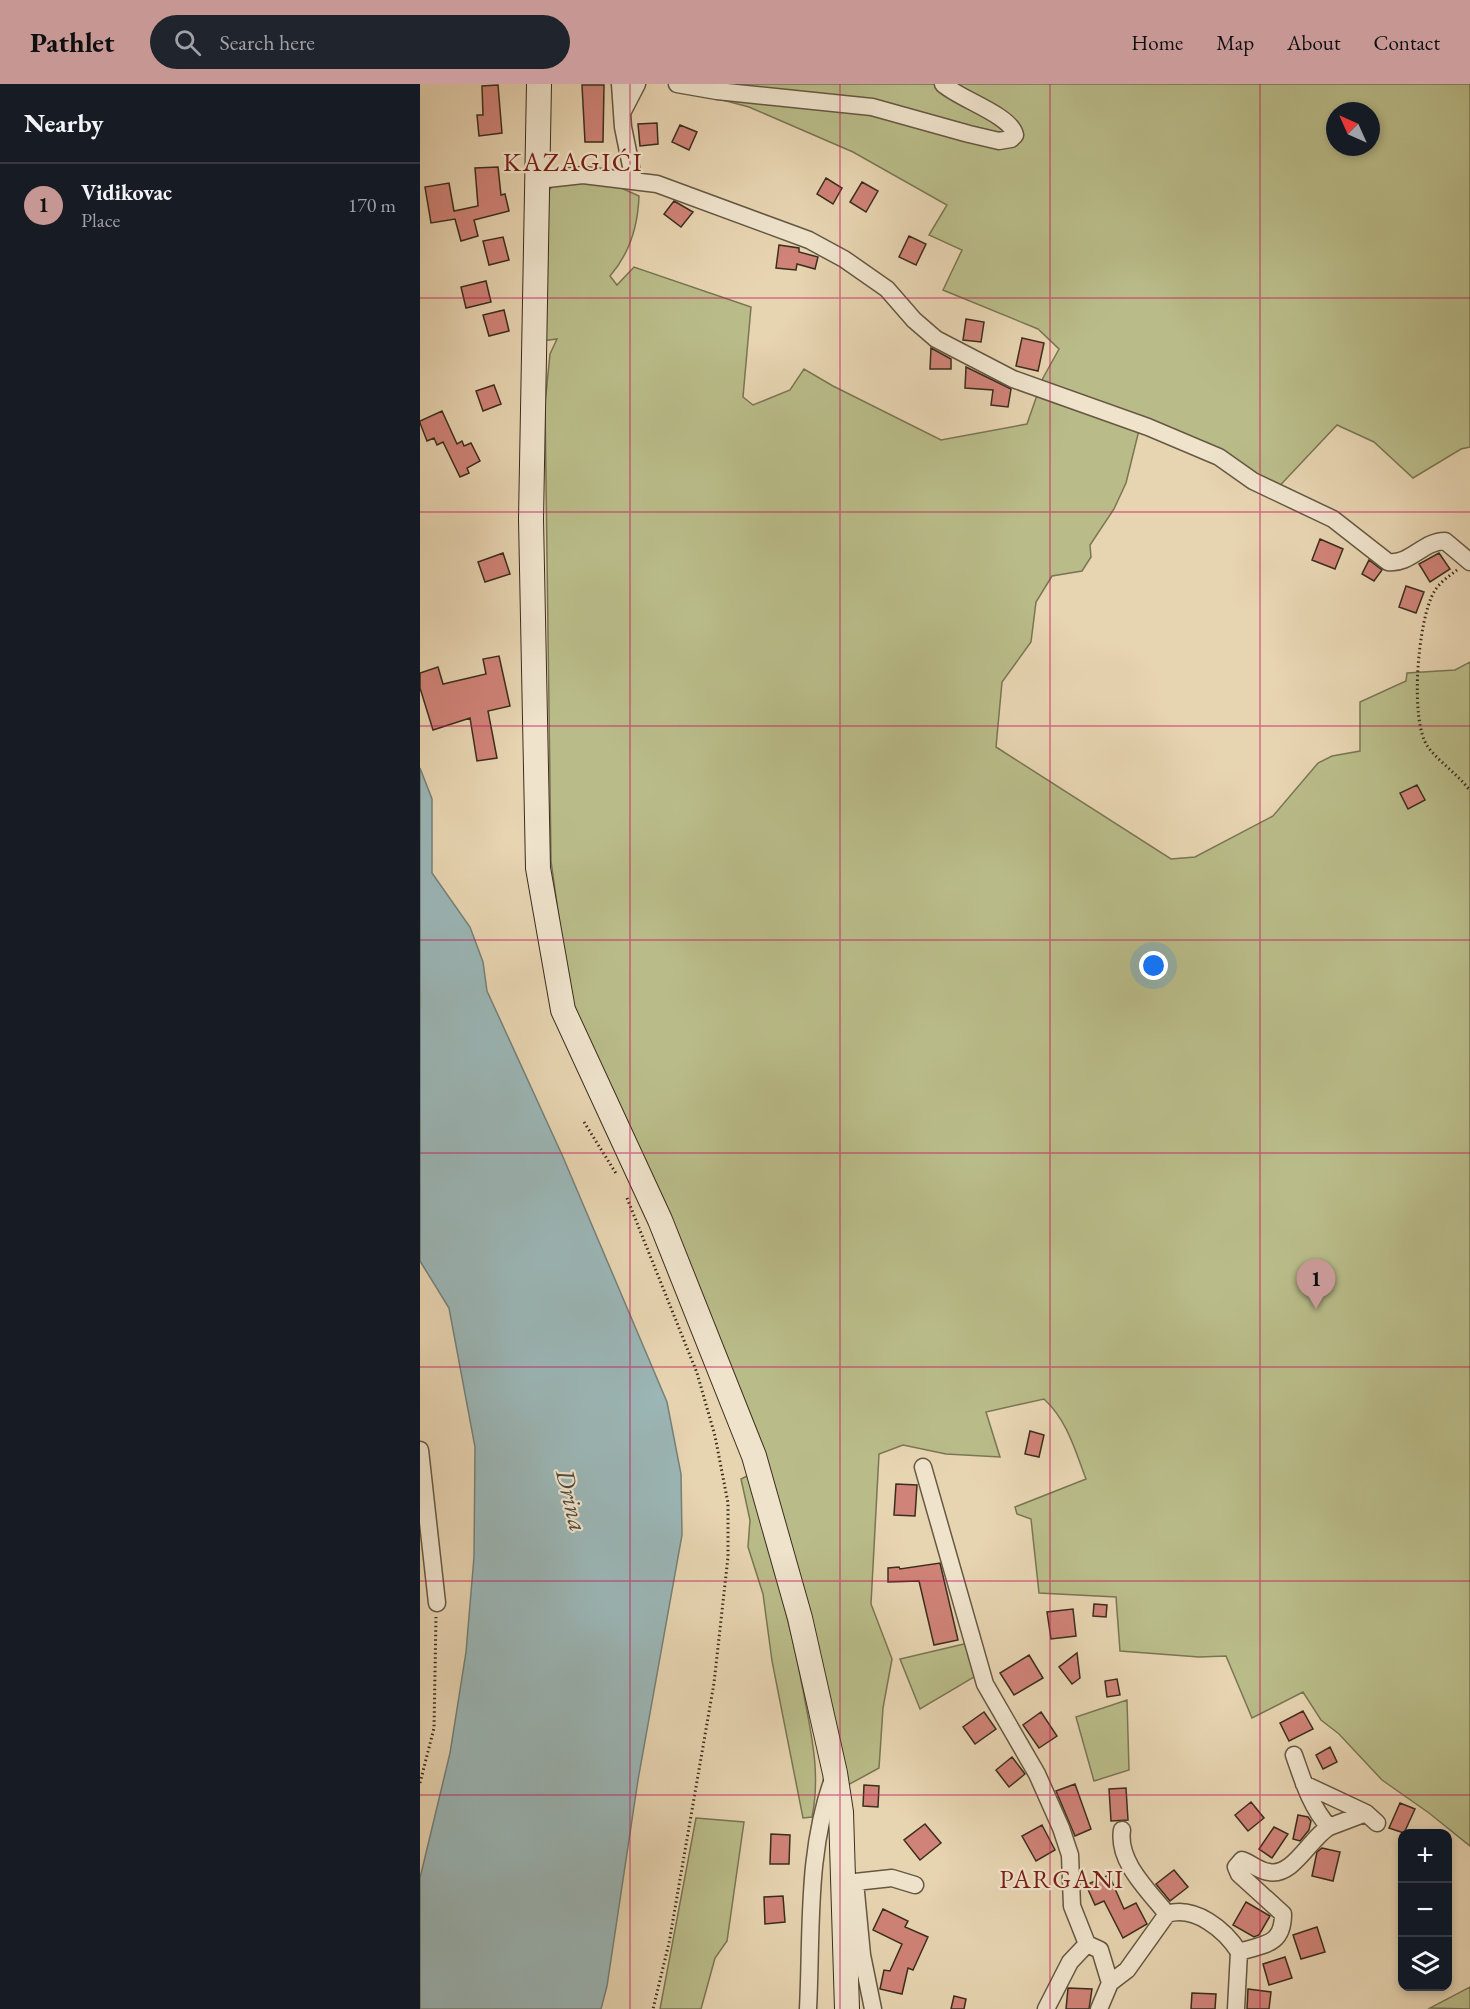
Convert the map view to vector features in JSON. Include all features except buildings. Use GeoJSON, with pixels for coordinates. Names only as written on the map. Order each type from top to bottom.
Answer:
{"type":"FeatureCollection","features":[{"type":"Feature","properties":{"kind":"street"},"geometry":{"type":"LineString","coordinates":[[539,84],[531,519],[538,868],[563,1010],[660,1220],[753,1456],[800,1618],[835,1773],[849,1882],[873,2009]]}},
{"type":"Feature","properties":{"kind":"street"},"geometry":{"type":"LineString","coordinates":[[620,84],[622,114],[634,182]]}},
{"type":"Feature","properties":{"kind":"street"},"geometry":{"type":"LineString","coordinates":[[622,114],[637,84]]}},
{"type":"Feature","properties":{"kind":"street"},"geometry":{"type":"LineString","coordinates":[[677,84],[717,91],[872,107],[999,141],[1011,140],[1014,135],[1009,123],[974,105],[943,84]]}},
{"type":"Feature","properties":{"kind":"street"},"geometry":{"type":"LineString","coordinates":[[538,180],[583,175],[657,184],[809,240],[844,259],[888,289],[914,320],[936,339],[1013,379],[1148,427],[1219,457],[1253,481],[1333,519],[1388,562],[1399,563],[1437,541],[1452,544],[1469,562]]}},
{"type":"Feature","properties":{"kind":"street"},"geometry":{"type":"LineString","coordinates":[[420,1450],[437,1603]]}},
{"type":"Feature","properties":{"kind":"street"},"geometry":{"type":"LineString","coordinates":[[924,1467],[985,1684],[1037,1774],[1061,1828],[1070,1855],[1072,1906],[1087,1944],[1100,1950],[1110,1983]]}},
{"type":"Feature","properties":{"kind":"street"},"geometry":{"type":"LineString","coordinates":[[1294,1755],[1304,1784],[1321,1818],[1329,1827]]}},
{"type":"Feature","properties":{"kind":"street"},"geometry":{"type":"LineString","coordinates":[[808,2009],[815,1844],[822,1809],[835,1773]]}},
{"type":"Feature","properties":{"kind":"street"},"geometry":{"type":"LineString","coordinates":[[1239,1952],[1278,1937],[1283,1930],[1283,1914],[1239,1874],[1236,1863],[1242,1860],[1269,1873],[1277,1873],[1295,1861],[1321,1832],[1329,1827],[1371,1818],[1304,1784]]}},
{"type":"Feature","properties":{"kind":"street"},"geometry":{"type":"LineString","coordinates":[[1122,1830],[1120,1839],[1125,1854],[1137,1875],[1167,1914]]}},
{"type":"Feature","properties":{"kind":"street"},"geometry":{"type":"LineString","coordinates":[[849,1882],[892,1878],[915,1885]]}},
{"type":"Feature","properties":{"kind":"street"},"geometry":{"type":"LineString","coordinates":[[847,2009],[849,1882]]}},
{"type":"Feature","properties":{"kind":"street"},"geometry":{"type":"LineString","coordinates":[[1100,2009],[1110,1983],[1126,1970],[1167,1914],[1177,1911],[1194,1914],[1230,1938],[1239,1952],[1236,2009]]}},
{"type":"Feature","properties":{"kind":"street"},"geometry":{"type":"LineString","coordinates":[[1046,2009],[1065,1971],[1078,1951],[1087,1944]]}},
{"type":"Feature","properties":{"kind":"path"},"geometry":{"type":"LineString","coordinates":[[1469,562],[1434,591],[1428,606],[1419,649],[1418,693],[1423,735],[1428,747],[1470,791]]}},
{"type":"Feature","properties":{"kind":"path"},"geometry":{"type":"LineString","coordinates":[[584,1122],[622,1183]]}},
{"type":"Feature","properties":{"kind":"path"},"geometry":{"type":"LineString","coordinates":[[625,1193],[697,1373],[715,1436],[728,1503],[728,1557],[714,1683],[669,1943],[653,2009]]}},
{"type":"Feature","properties":{"kind":"path"},"geometry":{"type":"LineString","coordinates":[[420,1783],[434,1728],[437,1603]]}},
{"type":"Feature","properties":{"kind":"green space"},"geometry":{"type":"Polygon","coordinates":[[[692,84],[1470,84],[1470,447],[1461,449],[1413,478],[1374,442],[1337,425],[1270,496],[1217,463],[1139,430],[1126,483],[1114,509],[1090,545],[1091,557],[1082,571],[1052,576],[1036,602],[1031,642],[1002,682],[996,747],[1171,859],[1195,857],[1273,816],[1318,763],[1332,756],[1360,751],[1360,702],[1406,681],[1407,673],[1455,670],[1470,662],[1470,1846],[1452,1832],[1452,1829],[1382,1780],[1339,1734],[1321,1720],[1303,1692],[1252,1718],[1226,1656],[1199,1657],[1120,1651],[1116,1597],[1039,1593],[1031,1519],[1017,1514],[1015,1507],[1086,1479],[1074,1446],[1059,1416],[1044,1399],[986,1412],[1000,1457],[946,1454],[903,1445],[879,1454],[871,1604],[892,1659],[883,1708],[879,1768],[848,1785],[765,1456],[571,1004],[551,861],[545,404],[550,354],[557,339],[542,341],[548,191],[556,183],[610,183],[639,196],[632,239],[623,258],[610,276],[617,285],[634,267],[751,307],[743,397],[753,405],[790,390],[804,369],[941,440],[1027,424],[1043,378],[1059,349],[1038,329],[943,290],[962,250],[929,235],[947,205],[853,152],[749,107],[700,94],[692,84]]]}},
{"type":"Feature","properties":{"kind":"green space"},"geometry":{"type":"Polygon","coordinates":[[[749,1475],[785,1609],[809,1722],[816,1784],[812,1817],[803,1818],[772,1661],[763,1594],[748,1547],[750,1520],[741,1479],[749,1475]]]}},
{"type":"Feature","properties":{"kind":"green space"},"geometry":{"type":"Polygon","coordinates":[[[977,1641],[986,1670],[920,1709],[900,1659],[977,1641]]]}},
{"type":"Feature","properties":{"kind":"green space"},"geometry":{"type":"Polygon","coordinates":[[[1127,1700],[1129,1770],[1094,1781],[1076,1717],[1127,1700]]]}},
{"type":"Feature","properties":{"kind":"green space"},"geometry":{"type":"Polygon","coordinates":[[[696,1818],[744,1822],[727,1941],[715,1958],[701,2009],[660,2009],[696,1818]]]}},
{"type":"Feature","properties":{"kind":"green space"},"geometry":{"type":"Polygon","coordinates":[[[1470,1987],[1470,2009],[1430,2008],[1470,1987]]]}},
{"type":"Feature","properties":{"kind":"water","name":"Drina"},"geometry":{"type":"Polygon","coordinates":[[[420,768],[432,799],[432,873],[470,927],[483,962],[487,991],[563,1157],[667,1402],[681,1474],[682,1535],[638,1780],[607,1986],[601,2009],[420,2009],[420,1878],[450,1753],[466,1652],[474,1557],[475,1447],[449,1308],[420,1261],[420,768]]]}},
{"type":"Feature","properties":{"kind":"place","name":"Vidikovac"},"geometry":{"type":"Point","coordinates":[1316,1309]}},
{"type":"Feature","properties":{"kind":"district","name":"KAZAGIĆI"},"geometry":{"type":"Point","coordinates":[573,162]}},
{"type":"Feature","properties":{"kind":"district","name":"PARGANI"},"geometry":{"type":"Point","coordinates":[1062,1879]}}]}
